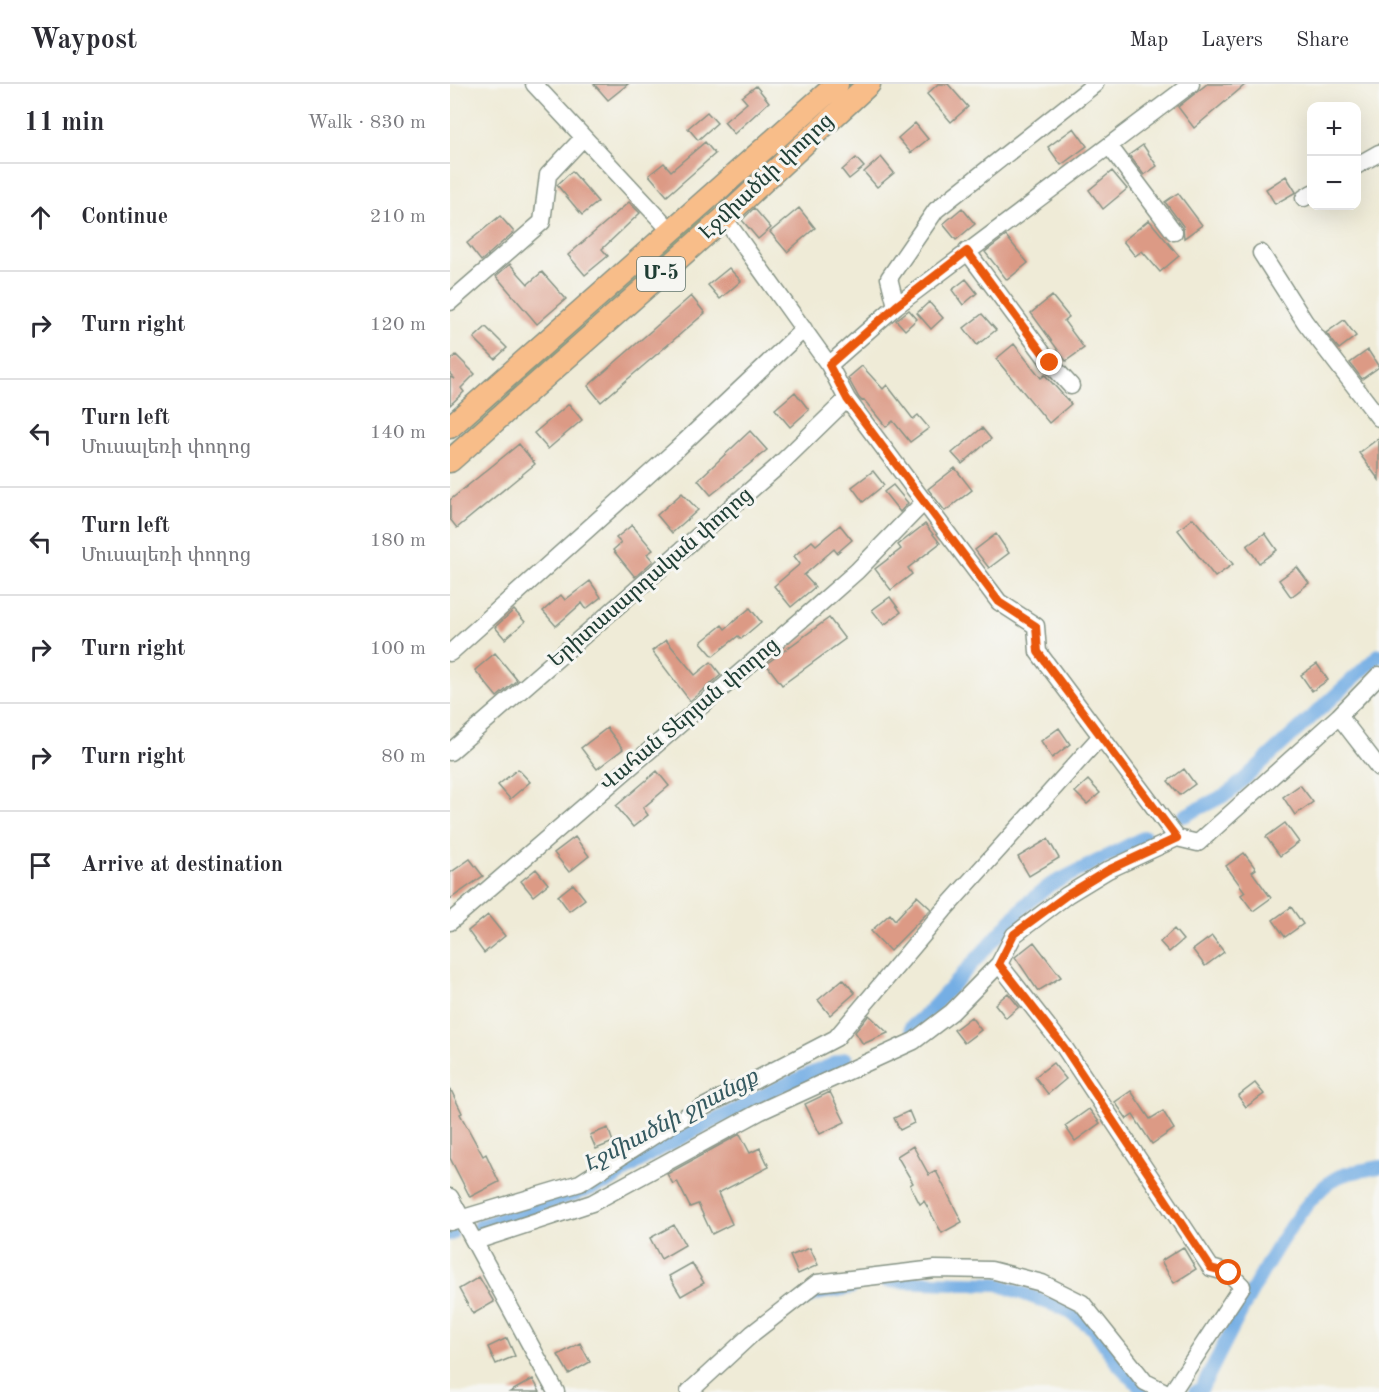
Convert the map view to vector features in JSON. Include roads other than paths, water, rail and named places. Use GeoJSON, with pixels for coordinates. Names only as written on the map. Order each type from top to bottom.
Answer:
{"type":"FeatureCollection","features":[{"type":"Feature","properties":{"kind":"highway","name":"Էջմիածնի փողոց"},"geometry":{"type":"LineString","coordinates":[[450,427],[837,84]]}},
{"type":"Feature","properties":{"kind":"highway","name":"Էջմիածնի փողոց"},"geometry":{"type":"LineString","coordinates":[[450,461],[724,218],[869,84]]}},
{"type":"Feature","properties":{"kind":"street"},"geometry":{"type":"LineString","coordinates":[[534,84],[582,139],[672,232]]}},
{"type":"Feature","properties":{"kind":"street"},"geometry":{"type":"LineString","coordinates":[[896,306],[889,278],[936,210],[1095,84]]}},
{"type":"Feature","properties":{"kind":"street"},"geometry":{"type":"LineString","coordinates":[[829,365],[896,306],[1191,84]]}},
{"type":"Feature","properties":{"kind":"street"},"geometry":{"type":"LineString","coordinates":[[450,302],[542,222],[548,174],[582,139]]}},
{"type":"Feature","properties":{"kind":"street"},"geometry":{"type":"LineString","coordinates":[[1110,147],[1174,232]]}},
{"type":"Feature","properties":{"kind":"street"},"geometry":{"type":"LineString","coordinates":[[1361,163],[1379,153]]}},
{"type":"Feature","properties":{"kind":"street"},"geometry":{"type":"LineString","coordinates":[[724,218],[829,365],[847,399],[999,602],[1036,626],[1038,652],[1177,838]]}},
{"type":"Feature","properties":{"kind":"street"},"geometry":{"type":"LineString","coordinates":[[967,251],[1050,363],[1071,386]]}},
{"type":"Feature","properties":{"kind":"street"},"geometry":{"type":"LineString","coordinates":[[1261,253],[1305,322],[1379,418]]}},
{"type":"Feature","properties":{"kind":"street"},"geometry":{"type":"LineString","coordinates":[[450,654],[677,449],[804,329]]}},
{"type":"Feature","properties":{"kind":"street","name":"Երիտասարդական փողոց"},"geometry":{"type":"LineString","coordinates":[[450,752],[767,476],[847,399]]}},
{"type":"Feature","properties":{"kind":"street","name":"Վահան Տերյան փողոց"},"geometry":{"type":"LineString","coordinates":[[450,922],[823,601],[925,501]]}},
{"type":"Feature","properties":{"kind":"street"},"geometry":{"type":"LineString","coordinates":[[476,1241],[592,1203],[761,1112],[914,1041],[952,1012],[999,964],[1014,934],[1067,895],[1108,870],[1177,838],[1198,843],[1339,716],[1379,675]]}},
{"type":"Feature","properties":{"kind":"street"},"geometry":{"type":"LineString","coordinates":[[1339,716],[1379,768]]}},
{"type":"Feature","properties":{"kind":"street"},"geometry":{"type":"LineString","coordinates":[[456,1220],[580,1183],[675,1122],[836,1038],[944,910],[1100,737]]}},
{"type":"Feature","properties":{"kind":"street"},"geometry":{"type":"LineString","coordinates":[[999,964],[1064,1047],[1211,1268],[1229,1273],[1242,1286],[1172,1392]]}},
{"type":"Feature","properties":{"kind":"street"},"geometry":{"type":"LineString","coordinates":[[450,1197],[456,1220],[476,1241],[556,1392]]}},
{"type":"Feature","properties":{"kind":"street"},"geometry":{"type":"LineString","coordinates":[[689,1392],[753,1333],[817,1283],[935,1269],[991,1270],[1042,1283],[1082,1303],[1145,1382],[1165,1392]]}},
{"type":"Feature","properties":{"kind":"waterway","name":"Էջմիածնի ջրանցք"},"geometry":{"type":"LineString","coordinates":[[1184,816],[1229,793],[1379,655]]}},
{"type":"Feature","properties":{"kind":"waterway","name":"Էջմիածնի ջրանցք"},"geometry":{"type":"LineString","coordinates":[[911,1027],[932,1008],[1027,903],[1050,885],[1145,837]]}},
{"type":"Feature","properties":{"kind":"waterway","name":"Էջմիածնի ջրանցք"},"geometry":{"type":"LineString","coordinates":[[480,1226],[607,1183],[652,1153],[781,1086],[846,1059]]}},
{"type":"Feature","properties":{"kind":"waterway"},"geometry":{"type":"LineString","coordinates":[[1195,1392],[1202,1388],[1262,1273],[1301,1213],[1320,1191],[1338,1177],[1379,1167]]}},
{"type":"Feature","properties":{"kind":"waterway"},"geometry":{"type":"LineString","coordinates":[[886,1281],[998,1284],[1067,1310],[1094,1329],[1117,1363],[1145,1392]]}},
{"type":"Feature","properties":{"kind":"waterway"},"geometry":{"type":"LineString","coordinates":[[802,1301],[814,1294],[852,1287]]}}]}
